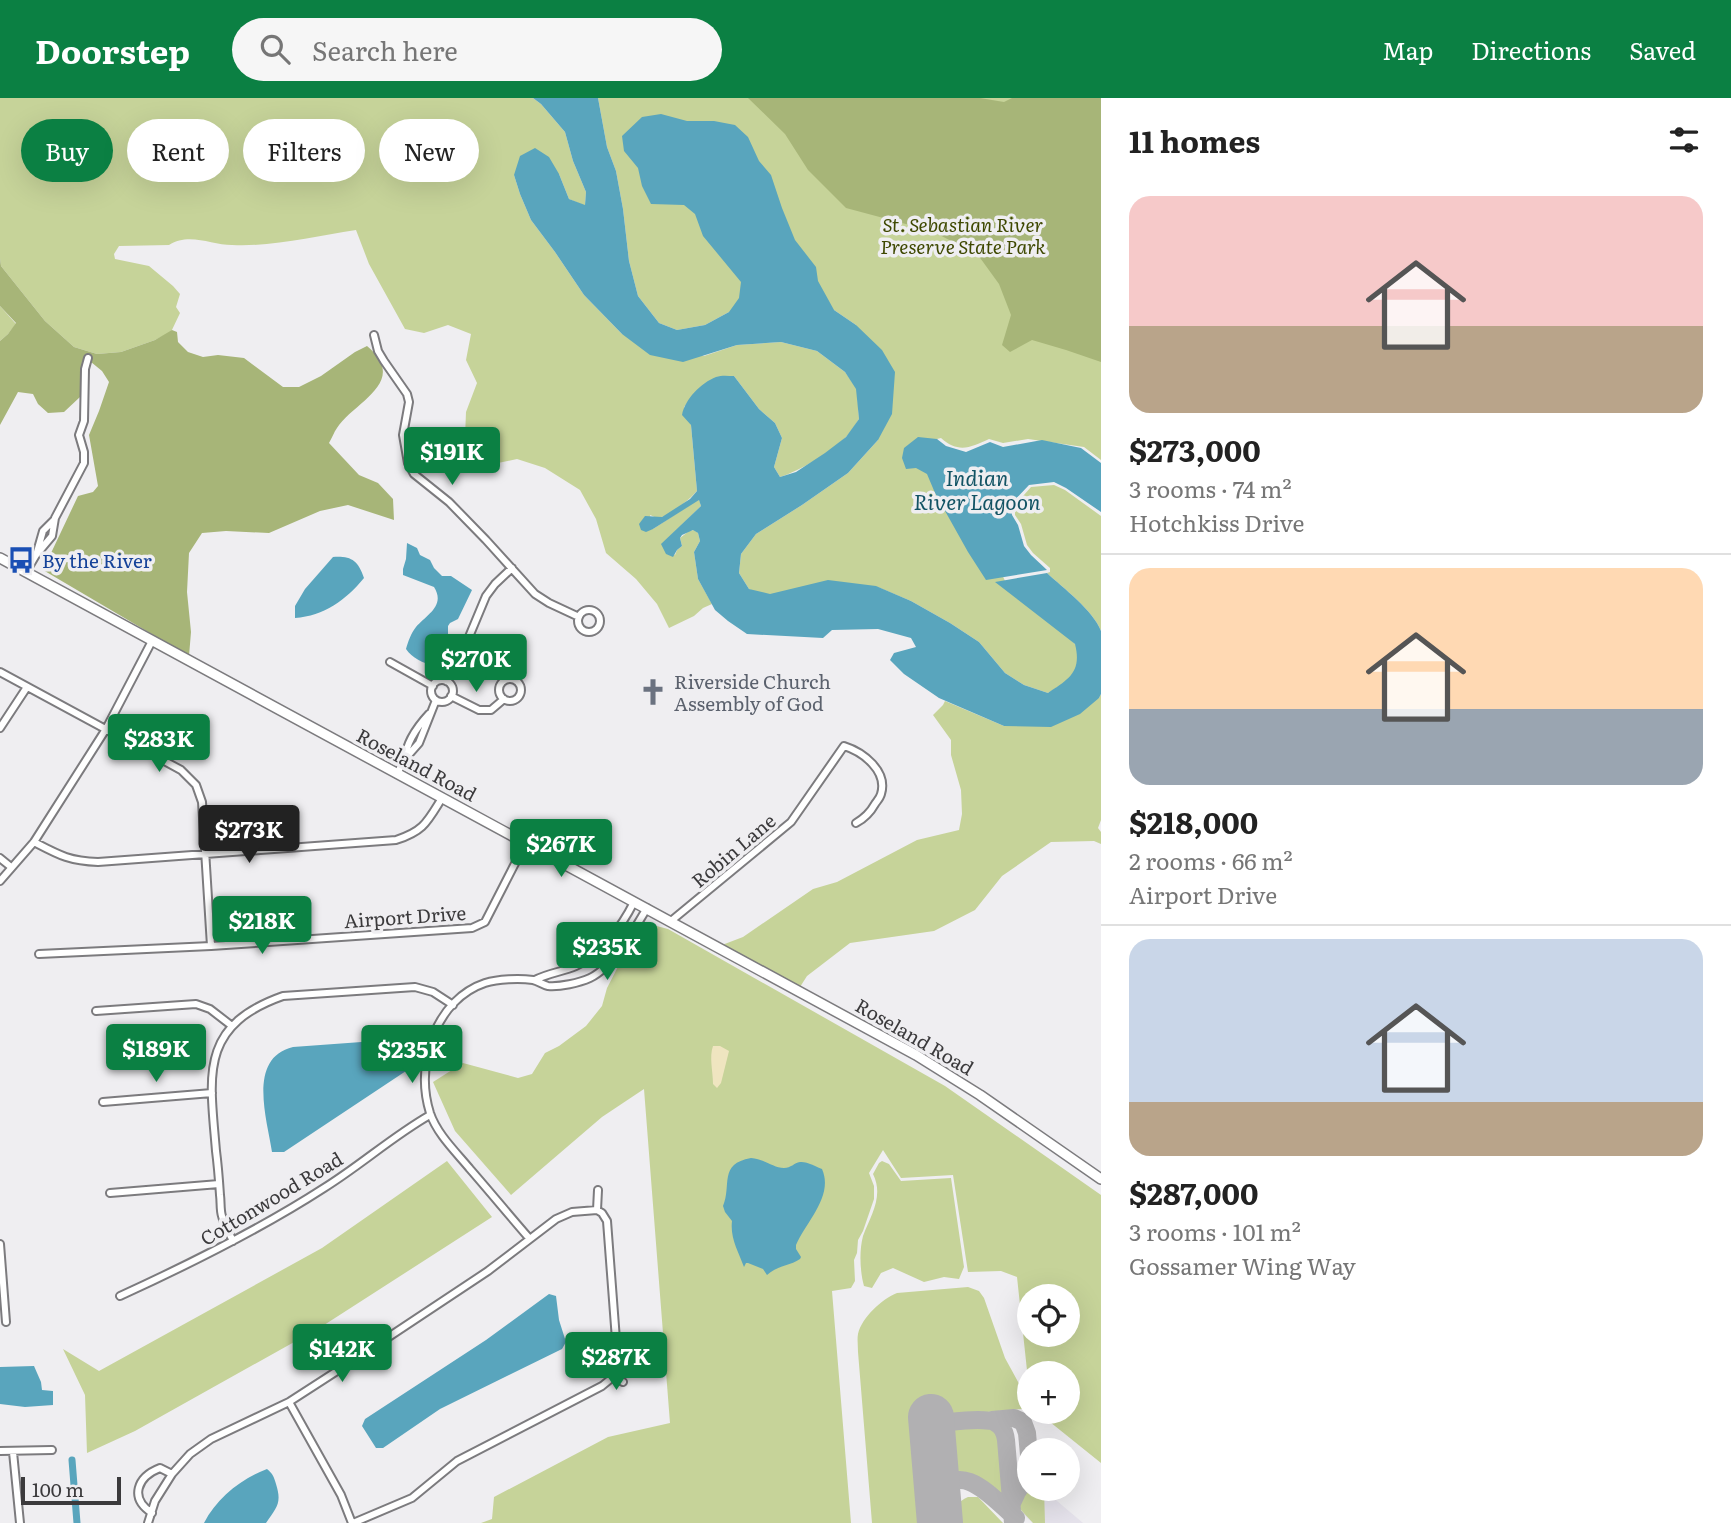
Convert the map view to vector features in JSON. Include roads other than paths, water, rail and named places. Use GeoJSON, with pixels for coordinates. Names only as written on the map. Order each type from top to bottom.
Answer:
{"type":"FeatureCollection","features":[{"type":"Feature","properties":{"kind":"main road","name":"Roseland Road"},"geometry":{"type":"LineString","coordinates":[[0,558],[916,1055],[981,1095],[1101,1179]]}},
{"type":"Feature","properties":{"kind":"street"},"geometry":{"type":"LineString","coordinates":[[374,335],[378,351],[407,394],[409,402],[403,435],[408,463],[414,474],[449,502],[535,594],[579,617]]}},
{"type":"Feature","properties":{"kind":"street"},"geometry":{"type":"LineString","coordinates":[[26,572],[36,555],[43,531],[55,518],[84,463],[79,435],[83,421],[85,369],[88,358]]}},
{"type":"Feature","properties":{"kind":"street"},"geometry":{"type":"LineString","coordinates":[[446,681],[466,644],[486,596],[512,568]]}},
{"type":"Feature","properties":{"kind":"street"},"geometry":{"type":"LineString","coordinates":[[0,881],[34,842],[106,729],[152,641]]}},
{"type":"Feature","properties":{"kind":"street"},"geometry":{"type":"LineString","coordinates":[[390,662],[433,686]]}},
{"type":"Feature","properties":{"kind":"street"},"geometry":{"type":"LineString","coordinates":[[0,673],[181,770],[196,785],[202,802],[211,946]]}},
{"type":"Feature","properties":{"kind":"street"},"geometry":{"type":"LineString","coordinates":[[439,680],[446,681],[452,688],[451,696],[446,701],[436,700],[432,694],[433,686],[439,680]]}},
{"type":"Feature","properties":{"kind":"street"},"geometry":{"type":"LineString","coordinates":[[0,728],[27,687]]}},
{"type":"Feature","properties":{"kind":"street"},"geometry":{"type":"LineString","coordinates":[[451,696],[479,709],[491,710],[503,699]]}},
{"type":"Feature","properties":{"kind":"street"},"geometry":{"type":"LineString","coordinates":[[397,774],[411,748],[423,736],[436,700]]}},
{"type":"Feature","properties":{"kind":"street"},"geometry":{"type":"LineString","coordinates":[[411,748],[415,731],[430,713]]}},
{"type":"Feature","properties":{"kind":"street"},"geometry":{"type":"LineString","coordinates":[[415,731],[423,736]]}},
{"type":"Feature","properties":{"kind":"street","name":"Robin Lane"},"geometry":{"type":"LineString","coordinates":[[671,921],[791,822],[844,747],[855,750],[876,767],[881,780],[881,794],[865,818],[856,823]]}},
{"type":"Feature","properties":{"kind":"street"},"geometry":{"type":"LineString","coordinates":[[34,842],[77,862],[98,862],[396,840],[412,835],[426,824],[442,798]]}},
{"type":"Feature","properties":{"kind":"street","name":"Airport Drive"},"geometry":{"type":"LineString","coordinates":[[39,954],[211,946],[480,926],[485,922],[526,842]]}},
{"type":"Feature","properties":{"kind":"street"},"geometry":{"type":"LineString","coordinates":[[0,858],[11,867]]}},
{"type":"Feature","properties":{"kind":"street"},"geometry":{"type":"LineString","coordinates":[[529,1238],[444,1138],[430,1115],[425,1076],[428,1049],[439,1023],[464,993],[489,982],[535,980],[578,965],[614,934],[634,902]]}},
{"type":"Feature","properties":{"kind":"street"},"geometry":{"type":"LineString","coordinates":[[535,980],[546,986],[570,984],[590,978],[607,964],[625,942],[647,908]]}},
{"type":"Feature","properties":{"kind":"street"},"geometry":{"type":"LineString","coordinates":[[614,934],[625,942]]}},
{"type":"Feature","properties":{"kind":"street"},"geometry":{"type":"LineString","coordinates":[[233,1241],[222,1217],[212,1093],[214,1060],[232,1026],[262,1004],[283,996],[415,987],[433,992],[453,1005]]}},
{"type":"Feature","properties":{"kind":"street"},"geometry":{"type":"LineString","coordinates":[[96,1011],[196,1004],[210,1009],[232,1026]]}},
{"type":"Feature","properties":{"kind":"street"},"geometry":{"type":"LineString","coordinates":[[103,1102],[212,1093]]}},
{"type":"Feature","properties":{"kind":"street","name":"Cottonwood Road"},"geometry":{"type":"LineString","coordinates":[[120,1296],[205,1256],[280,1216],[430,1115]]}},
{"type":"Feature","properties":{"kind":"street"},"geometry":{"type":"LineString","coordinates":[[110,1193],[219,1184]]}},
{"type":"Feature","properties":{"kind":"street"},"geometry":{"type":"LineString","coordinates":[[597,1210],[598,1190]]}},
{"type":"Feature","properties":{"kind":"street"},"geometry":{"type":"LineString","coordinates":[[148,1523],[156,1501],[172,1474],[190,1454],[211,1439],[289,1402],[488,1271],[556,1219],[572,1212],[597,1210],[607,1221],[618,1366],[613,1377],[602,1386],[457,1461],[412,1498],[353,1523],[341,1494],[289,1402]]}},
{"type":"Feature","properties":{"kind":"street"},"geometry":{"type":"LineString","coordinates":[[0,1244],[6,1322]]}},
{"type":"Feature","properties":{"kind":"street"},"geometry":{"type":"LineString","coordinates":[[613,1377],[623,1382]]}},
{"type":"Feature","properties":{"kind":"street"},"geometry":{"type":"LineString","coordinates":[[0,1451],[52,1450]]}},
{"type":"Feature","properties":{"kind":"street"},"geometry":{"type":"LineString","coordinates":[[13,1452],[20,1523]]}},
{"type":"Feature","properties":{"kind":"street"},"geometry":{"type":"LineString","coordinates":[[152,1513],[142,1507],[139,1487],[152,1471],[160,1468],[172,1474]]}},
{"type":"Feature","properties":{"kind":"water"},"geometry":{"type":"Polygon","coordinates":[[[533,98],[598,98],[607,147],[616,171],[629,261],[638,296],[659,323],[677,330],[705,325],[729,312],[739,298],[741,282],[703,236],[695,214],[684,205],[651,204],[642,186],[638,168],[624,151],[622,136],[642,117],[661,114],[687,121],[714,121],[735,125],[748,137],[759,161],[771,175],[795,240],[816,267],[818,281],[834,310],[856,325],[882,350],[895,372],[892,414],[878,440],[848,473],[756,534],[741,554],[739,573],[749,589],[770,594],[828,580],[876,586],[911,601],[950,623],[979,642],[1005,673],[1024,685],[1048,693],[1072,674],[1077,662],[1075,644],[995,582],[1047,573],[1085,607],[1101,631],[1099,698],[1080,714],[1051,727],[1004,726],[939,698],[904,674],[890,660],[894,653],[916,647],[911,638],[878,629],[832,630],[823,638],[747,634],[715,610],[698,579],[694,552],[700,541],[698,533],[693,530],[682,535],[682,546],[673,557],[666,554],[661,544],[701,506],[699,500],[646,532],[641,530],[639,524],[645,516],[662,517],[690,499],[697,491],[691,425],[682,415],[686,403],[699,387],[710,380],[720,376],[734,376],[759,409],[775,423],[782,438],[774,467],[780,477],[796,472],[846,437],[859,419],[856,389],[845,372],[817,351],[781,342],[737,345],[683,362],[650,355],[622,334],[584,295],[531,220],[520,194],[514,175],[520,156],[535,148],[549,157],[569,199],[585,205],[586,192],[565,132],[533,98]]]}},
{"type":"Feature","properties":{"kind":"water","name":"Indian River Lagoon"},"geometry":{"type":"Polygon","coordinates":[[[918,437],[937,439],[946,446],[966,452],[990,442],[1003,447],[1042,440],[1081,448],[1101,463],[1101,512],[1054,482],[1029,485],[1011,504],[1012,515],[1024,546],[1047,570],[986,580],[935,493],[927,474],[916,468],[906,469],[902,458],[904,448],[918,437]]]}},
{"type":"Feature","properties":{"kind":"water"},"geometry":{"type":"Polygon","coordinates":[[[407,543],[430,560],[442,576],[451,576],[472,590],[458,619],[448,626],[448,637],[439,646],[442,658],[434,666],[418,660],[406,649],[414,629],[433,610],[438,600],[434,587],[403,575],[407,543]]]}},
{"type":"Feature","properties":{"kind":"water"},"geometry":{"type":"Polygon","coordinates":[[[333,557],[353,560],[364,578],[334,606],[306,617],[295,618],[295,606],[305,589],[333,557]]]}},
{"type":"Feature","properties":{"kind":"water"},"geometry":{"type":"Polygon","coordinates":[[[389,1040],[399,1047],[412,1067],[284,1152],[272,1152],[263,1091],[270,1063],[279,1053],[293,1047],[389,1040]]]}},
{"type":"Feature","properties":{"kind":"water"},"geometry":{"type":"Polygon","coordinates":[[[751,1158],[784,1168],[800,1162],[808,1163],[822,1169],[825,1179],[822,1199],[796,1245],[800,1259],[767,1275],[763,1269],[748,1263],[744,1267],[733,1239],[732,1221],[723,1206],[730,1170],[741,1161],[751,1158]]]}},
{"type":"Feature","properties":{"kind":"water"},"geometry":{"type":"Polygon","coordinates":[[[549,1294],[556,1296],[559,1320],[566,1342],[562,1349],[440,1409],[383,1448],[376,1448],[362,1426],[365,1419],[486,1340],[549,1294]]]}},
{"type":"Feature","properties":{"kind":"water"},"geometry":{"type":"Polygon","coordinates":[[[34,1366],[42,1390],[53,1391],[53,1405],[25,1407],[0,1404],[0,1367],[34,1366]]]}},
{"type":"Feature","properties":{"kind":"water"},"geometry":{"type":"Polygon","coordinates":[[[267,1469],[274,1477],[279,1496],[276,1509],[266,1523],[204,1523],[216,1505],[231,1490],[267,1469]]]}},
{"type":"Feature","properties":{"kind":"waterway"},"geometry":{"type":"LineString","coordinates":[[72,1460],[77,1523]]}},
{"type":"Feature","properties":{"kind":"place","name":"By the River"},"geometry":{"type":"Point","coordinates":[21,560]}},
{"type":"Feature","properties":{"kind":"place","name":"Riverside Church Assembly of God"},"geometry":{"type":"Point","coordinates":[653,692]}},
{"type":"Feature","properties":{"kind":"park label","name":"St. Sebastian River Preserve State Park"},"geometry":{"type":"Point","coordinates":[963,235]}}]}
